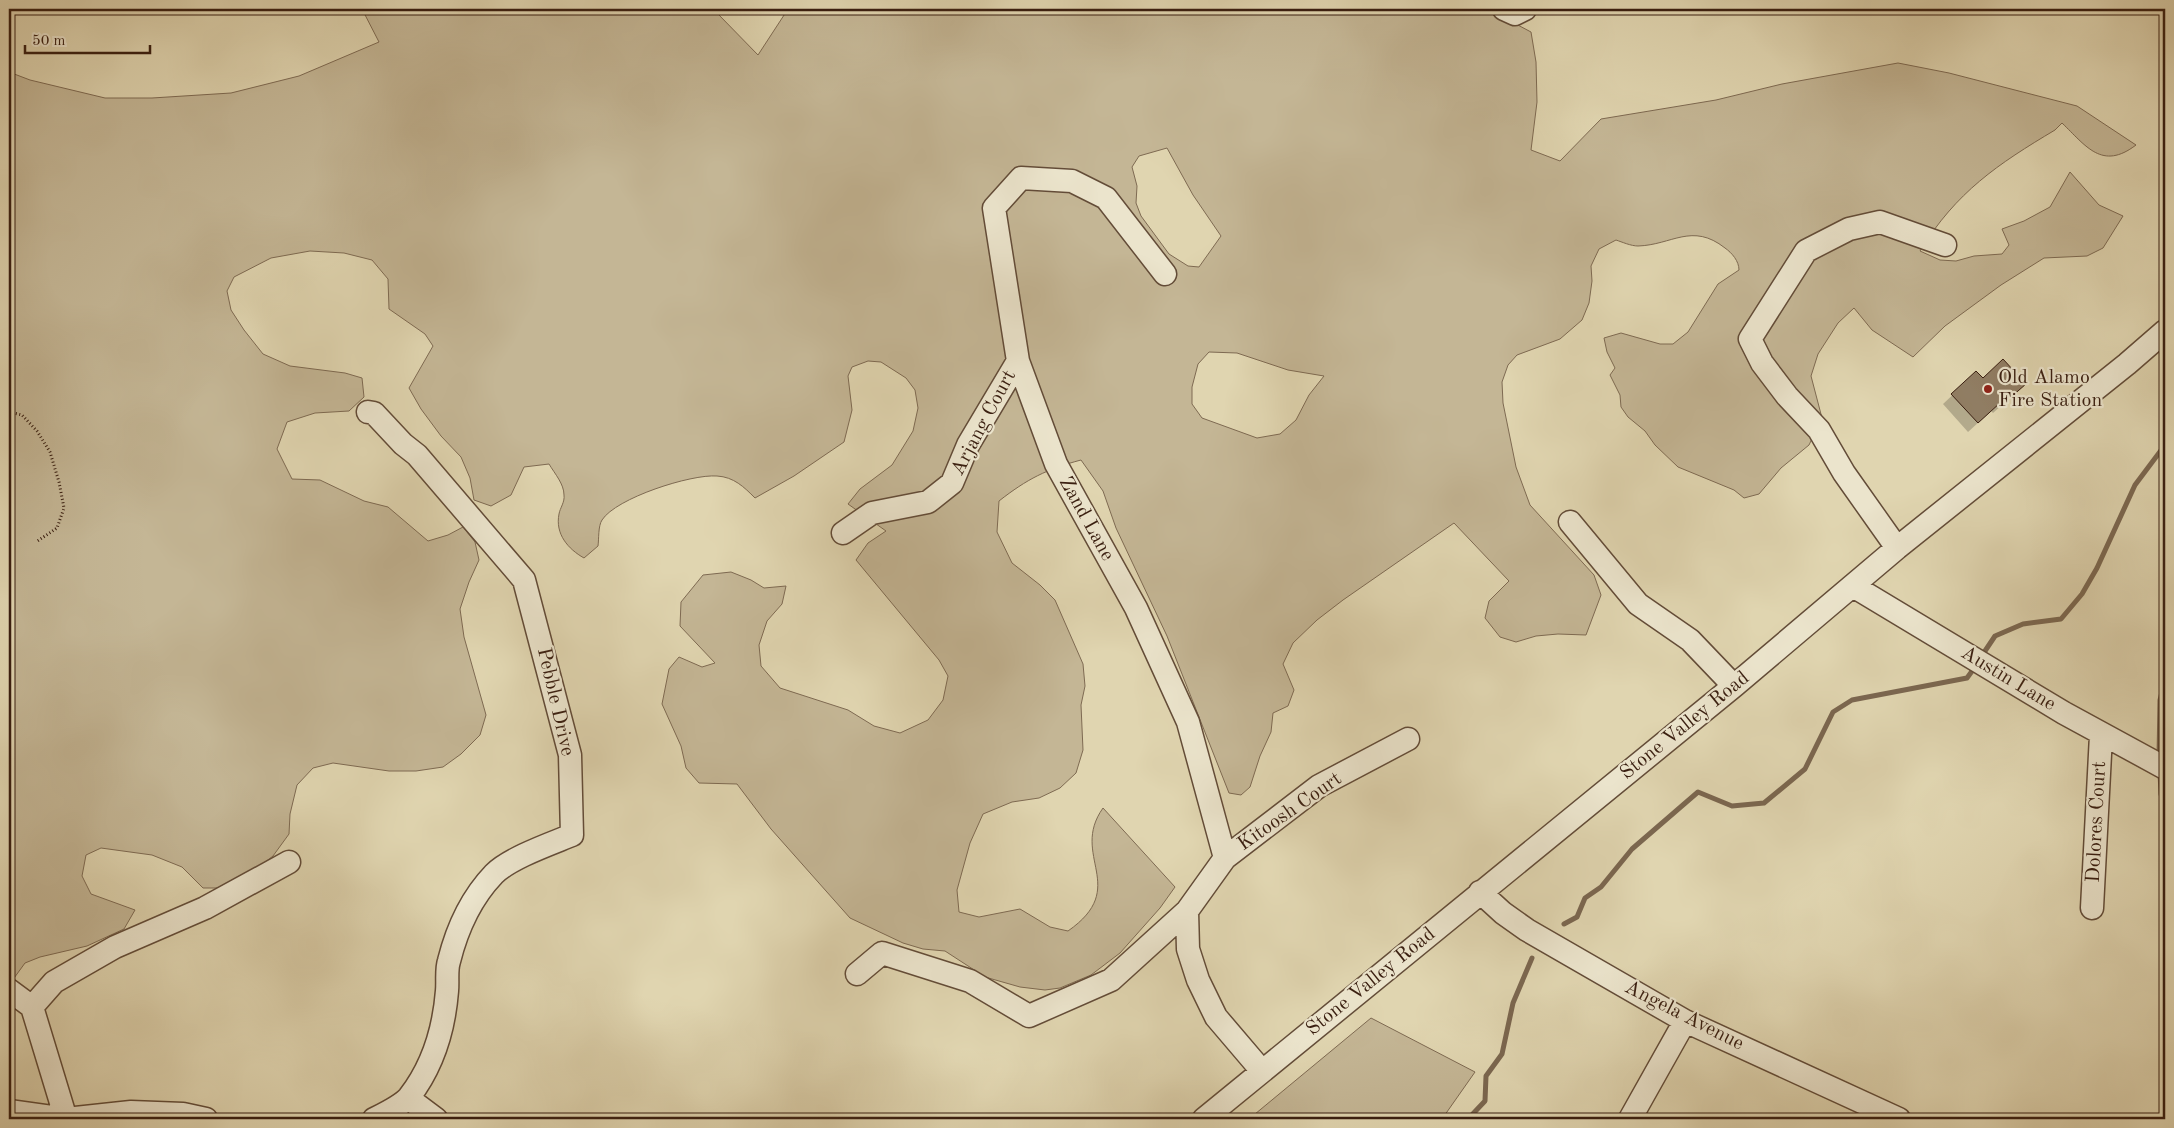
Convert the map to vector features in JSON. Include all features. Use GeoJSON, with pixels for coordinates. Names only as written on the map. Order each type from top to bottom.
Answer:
{"type":"FeatureCollection","features":[{"type":"Feature","properties":{"kind":"street"},"geometry":{"type":"LineString","coordinates":[[1504,9],[1514,14],[1525,9]]}},
{"type":"Feature","properties":{"kind":"street","name":"Zand Lane"},"geometry":{"type":"LineString","coordinates":[[1165,274],[1106,198],[1072,181],[1021,178],[994,208],[1018,361],[1056,464],[1136,608],[1188,722],[1225,858]]}},
{"type":"Feature","properties":{"kind":"street"},"geometry":{"type":"LineString","coordinates":[[1897,548],[1844,473],[1818,430],[1787,396],[1762,363],[1750,339],[1806,251],[1848,229],[1880,222],[1945,245]]}},
{"type":"Feature","properties":{"kind":"street","name":"Stone Valley Road"},"geometry":{"type":"LineString","coordinates":[[1204,1119],[1734,686],[1897,548],[2165,332]]}},
{"type":"Feature","properties":{"kind":"street","name":"Arjang Court"},"geometry":{"type":"LineString","coordinates":[[843,533],[872,513],[928,502],[952,483],[968,445],[1018,361]]}},
{"type":"Feature","properties":{"kind":"street","name":"Pebble Drive"},"geometry":{"type":"LineString","coordinates":[[368,412],[374,413],[403,444],[417,454],[524,580],[570,755],[572,836],[531,851],[495,873],[474,899],[461,922],[448,963],[447,992],[436,1048],[426,1070],[408,1098],[374,1119]]}},
{"type":"Feature","properties":{"kind":"street"},"geometry":{"type":"LineString","coordinates":[[1570,522],[1638,604],[1690,640],[1734,686]]}},
{"type":"Feature","properties":{"kind":"street","name":"Austin Lane"},"geometry":{"type":"LineString","coordinates":[[1853,586],[2101,735],[2157,763]]}},
{"type":"Feature","properties":{"kind":"street","name":"Dolores Court"},"geometry":{"type":"LineString","coordinates":[[2092,908],[2101,735]]}},
{"type":"Feature","properties":{"kind":"street","name":"Kitoosh Court"},"geometry":{"type":"LineString","coordinates":[[1187,911],[1225,858],[1319,786],[1408,739]]}},
{"type":"Feature","properties":{"kind":"street"},"geometry":{"type":"LineString","coordinates":[[32,1008],[54,982],[115,947],[205,908],[288,862]]}},
{"type":"Feature","properties":{"kind":"street","name":"Angela Avenue"},"geometry":{"type":"LineString","coordinates":[[1480,892],[1503,913],[1527,930],[1685,1020],[1899,1119]]}},
{"type":"Feature","properties":{"kind":"street"},"geometry":{"type":"LineString","coordinates":[[857,974],[882,953],[970,981],[1029,1016],[1111,980],[1187,911]]}},
{"type":"Feature","properties":{"kind":"street"},"geometry":{"type":"LineString","coordinates":[[1187,911],[1188,949],[1202,987],[1216,1017],[1262,1071]]}},
{"type":"Feature","properties":{"kind":"street"},"geometry":{"type":"LineString","coordinates":[[9,990],[32,1008],[66,1119]]}},
{"type":"Feature","properties":{"kind":"street"},"geometry":{"type":"LineString","coordinates":[[1630,1119],[1685,1020]]}},
{"type":"Feature","properties":{"kind":"street"},"geometry":{"type":"LineString","coordinates":[[408,1098],[436,1119]]}},
{"type":"Feature","properties":{"kind":"street"},"geometry":{"type":"LineString","coordinates":[[9,1111],[66,1119],[131,1112],[183,1114],[206,1119]]}},
{"type":"Feature","properties":{"kind":"path"},"geometry":{"type":"LineString","coordinates":[[9,412],[22,415],[37,431],[50,452],[59,482],[64,508],[57,528],[36,542]]}},
{"type":"Feature","properties":{"kind":"shaded area"},"geometry":{"type":"Polygon","coordinates":[[[362,9],[717,9],[719,15],[758,55],[788,9],[1491,9],[1531,32],[1536,62],[1537,102],[1531,150],[1560,161],[1601,119],[1716,100],[1782,84],[1898,63],[1949,73],[2077,106],[2136,145],[2113,156],[2104,156],[2087,147],[2062,123],[2055,130],[2015,155],[1980,181],[1948,212],[1920,251],[1940,260],[1956,261],[1974,256],[2002,254],[2009,245],[2002,229],[2024,221],[2050,207],[2070,172],[2099,205],[2123,216],[2103,248],[2087,256],[2044,258],[2001,285],[1945,326],[1913,357],[1872,330],[1854,308],[1838,323],[1818,354],[1811,376],[1822,418],[1809,445],[1781,468],[1759,494],[1744,498],[1734,490],[1678,467],[1655,445],[1645,431],[1628,417],[1621,407],[1620,395],[1610,375],[1615,368],[1607,352],[1604,338],[1621,333],[1660,344],[1673,344],[1688,332],[1718,284],[1739,270],[1736,260],[1728,250],[1713,240],[1692,236],[1638,246],[1616,240],[1599,249],[1591,266],[1592,281],[1589,303],[1582,320],[1560,339],[1517,355],[1508,365],[1502,382],[1503,403],[1516,467],[1530,505],[1594,575],[1601,595],[1586,635],[1558,634],[1536,636],[1516,642],[1500,637],[1485,618],[1489,601],[1509,581],[1454,523],[1343,600],[1317,620],[1293,643],[1283,664],[1294,690],[1288,706],[1273,713],[1271,732],[1260,756],[1250,787],[1241,795],[1229,793],[1167,636],[1116,528],[1103,491],[1081,460],[1038,476],[999,501],[997,532],[1012,563],[1040,585],[1055,600],[1083,664],[1085,686],[1081,705],[1083,750],[1076,773],[1060,788],[1039,798],[1012,802],[983,814],[970,843],[957,890],[959,912],[979,917],[1020,909],[1050,927],[1068,931],[1086,915],[1095,900],[1098,885],[1092,841],[1094,825],[1103,808],[1175,887],[1160,908],[1120,953],[1091,975],[1060,988],[1045,990],[1020,987],[985,977],[945,951],[923,949],[903,943],[850,918],[771,829],[737,784],[699,783],[686,768],[681,746],[662,704],[669,669],[679,657],[702,667],[715,663],[680,626],[681,602],[703,575],[731,572],[751,580],[764,588],[786,586],[782,604],[767,621],[759,645],[761,666],[780,688],[848,710],[874,726],[900,733],[928,720],[943,700],[948,676],[939,660],[856,560],[868,543],[886,531],[848,504],[860,489],[892,465],[913,431],[918,408],[915,390],[906,378],[881,362],[868,361],[852,367],[848,376],[852,410],[844,442],[794,476],[755,498],[734,480],[717,476],[705,476],[673,483],[638,496],[610,512],[602,520],[599,529],[598,546],[584,558],[568,545],[561,534],[558,521],[564,500],[564,491],[549,464],[524,467],[511,495],[491,506],[474,500],[470,478],[461,457],[441,436],[421,409],[409,388],[433,346],[425,334],[389,309],[388,279],[372,260],[344,253],[310,251],[271,258],[234,277],[227,291],[231,310],[244,330],[263,354],[290,366],[345,373],[362,378],[364,397],[349,411],[315,413],[287,422],[277,449],[292,479],[320,480],[364,501],[388,507],[428,541],[448,535],[463,527],[475,542],[479,560],[460,609],[464,637],[486,715],[480,735],[461,754],[443,767],[416,771],[389,771],[333,763],[313,768],[297,785],[290,814],[289,834],[273,856],[250,874],[218,888],[203,888],[182,867],[152,855],[101,848],[86,855],[82,876],[91,894],[135,910],[124,929],[87,946],[40,957],[25,963],[9,985],[9,72],[30,80],[105,98],[152,98],[231,93],[299,76],[379,42],[362,9]],[[1167,148],[1139,156],[1132,167],[1137,186],[1136,203],[1141,216],[1169,254],[1188,266],[1199,267],[1221,236],[1193,195],[1167,148]],[[1209,352],[1198,364],[1192,387],[1192,404],[1202,418],[1257,438],[1280,434],[1296,420],[1309,395],[1324,376],[1288,370],[1237,353],[1209,352]]]}},
{"type":"Feature","properties":{"kind":"shaded area"},"geometry":{"type":"Polygon","coordinates":[[[1371,1018],[1475,1072],[1442,1119],[1249,1119],[1371,1018]]]}},
{"type":"Feature","properties":{"kind":"building","name":"Old Alamo Fire Station"},"geometry":{"type":"Polygon","coordinates":[[[2003,359],[2026,384],[2003,404],[2001,402],[1978,423],[1951,394],[1976,371],[1983,378],[2003,359]]]}},
{"type":"Feature","properties":{"kind":"waterway"},"geometry":{"type":"LineString","coordinates":[[1981,657],[1995,636],[2023,624],[2061,619],[2082,594],[2097,568],[2135,485],[2165,445]]}},
{"type":"Feature","properties":{"kind":"waterway"},"geometry":{"type":"LineString","coordinates":[[1564,924],[1577,917],[1585,898],[1601,887],[1632,849],[1698,792],[1732,806],[1764,803],[1805,769],[1833,712],[1852,700],[1967,678],[1975,667]]}},
{"type":"Feature","properties":{"kind":"waterway"},"geometry":{"type":"LineString","coordinates":[[2159,758],[2160,700],[2165,680]]}},
{"type":"Feature","properties":{"kind":"waterway"},"geometry":{"type":"LineString","coordinates":[[2160,772],[2161,794],[2165,811]]}},
{"type":"Feature","properties":{"kind":"waterway"},"geometry":{"type":"LineString","coordinates":[[1468,1119],[1485,1101],[1486,1076],[1502,1054],[1513,1003],[1532,958]]}},
{"type":"Feature","properties":{"kind":"place","name":"Old Alamo Fire Station"},"geometry":{"type":"Point","coordinates":[1988,389]}}]}
